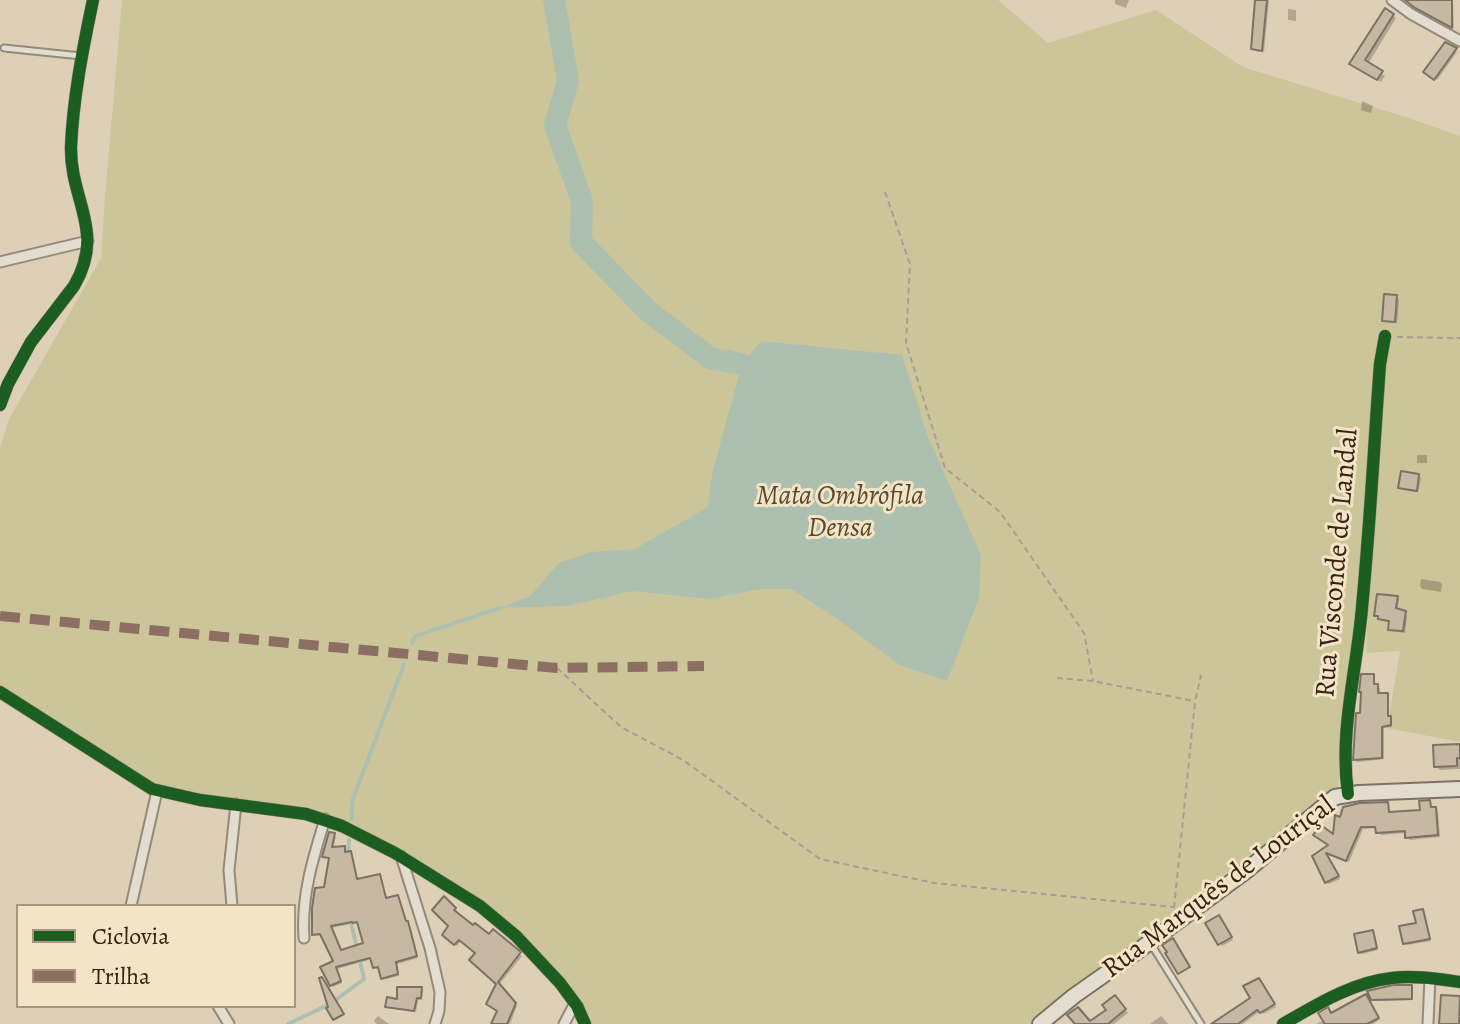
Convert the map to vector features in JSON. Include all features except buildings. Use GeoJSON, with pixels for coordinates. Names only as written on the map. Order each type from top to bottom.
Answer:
{"type":"FeatureCollection","features":[{"type":"Feature","properties":{"kind":"main road","name":"Rua Marquês de Louriçal"},"geometry":{"type":"LineString","coordinates":[[1040,1024],[1272,850],[1335,797],[1460,789]]}},
{"type":"Feature","properties":{"kind":"street"},"geometry":{"type":"LineString","coordinates":[[0,405],[31,342],[80,276],[87,254],[88,241],[72,156],[82,56],[93,0]]}},
{"type":"Feature","properties":{"kind":"street"},"geometry":{"type":"LineString","coordinates":[[1392,0],[1460,41]]}},
{"type":"Feature","properties":{"kind":"street"},"geometry":{"type":"LineString","coordinates":[[0,262],[88,241]]}},
{"type":"Feature","properties":{"kind":"street","name":"Rua Visconde de Landal"},"geometry":{"type":"LineString","coordinates":[[1348,794],[1345,743],[1362,609],[1380,364],[1385,336]]}},
{"type":"Feature","properties":{"kind":"street"},"geometry":{"type":"LineString","coordinates":[[0,692],[157,791],[325,819],[401,856],[480,906],[531,950],[575,1003],[585,1024]]}},
{"type":"Feature","properties":{"kind":"street"},"geometry":{"type":"LineString","coordinates":[[131,904],[157,791]]}},
{"type":"Feature","properties":{"kind":"street"},"geometry":{"type":"LineString","coordinates":[[232,904],[229,870],[236,804]]}},
{"type":"Feature","properties":{"kind":"street"},"geometry":{"type":"LineString","coordinates":[[304,938],[304,897],[325,819]]}},
{"type":"Feature","properties":{"kind":"street"},"geometry":{"type":"LineString","coordinates":[[401,856],[430,948],[440,992],[435,1024]]}},
{"type":"Feature","properties":{"kind":"street"},"geometry":{"type":"LineString","coordinates":[[1283,1024],[1323,1002],[1368,983],[1393,977],[1460,982]]}},
{"type":"Feature","properties":{"kind":"street"},"geometry":{"type":"LineString","coordinates":[[1428,1024],[1430,978]]}},
{"type":"Feature","properties":{"kind":"street"},"geometry":{"type":"LineString","coordinates":[[564,1024],[575,1003]]}},
{"type":"Feature","properties":{"kind":"lane"},"geometry":{"type":"LineString","coordinates":[[4,48],[82,56]]}},
{"type":"Feature","properties":{"kind":"lane"},"geometry":{"type":"LineString","coordinates":[[1150,942],[1201,1024]]}},
{"type":"Feature","properties":{"kind":"path"},"geometry":{"type":"LineString","coordinates":[[885,192],[910,264],[906,343],[945,468],[1000,512],[1076,621],[1084,633],[1093,681]]}},
{"type":"Feature","properties":{"kind":"path"},"geometry":{"type":"LineString","coordinates":[[1385,336],[1460,338]]}},
{"type":"Feature","properties":{"kind":"path"},"geometry":{"type":"LineString","coordinates":[[557,668],[621,727],[683,760],[820,859],[934,883],[1171,907],[1174,907],[1195,702],[1201,675]]}},
{"type":"Feature","properties":{"kind":"path"},"geometry":{"type":"LineString","coordinates":[[1057,678],[1093,681],[1195,702]]}},
{"type":"Feature","properties":{"kind":"green space","name":"Mata Ombrófila Densa"},"geometry":{"type":"Polygon","coordinates":[[[122,0],[998,0],[1048,43],[1156,10],[1243,67],[1460,136],[1460,742],[1387,728],[1400,651],[1366,653],[1379,363],[1337,799],[1206,887],[1036,1024],[580,1024],[577,1004],[536,956],[439,879],[318,817],[150,788],[0,694],[0,448],[9,419],[101,258],[122,0]]]}},
{"type":"Feature","properties":{"kind":"shaded area"},"geometry":{"type":"Polygon","coordinates":[[[761,341],[902,355],[928,437],[981,555],[979,598],[947,681],[900,665],[791,589],[761,589],[708,599],[633,591],[567,606],[500,608],[530,596],[559,563],[590,552],[635,549],[708,507],[712,474],[742,364],[761,341]]]}},
{"type":"Feature","properties":{"kind":"waterway"},"geometry":{"type":"LineString","coordinates":[[554,0],[568,81],[555,125],[582,201],[581,242],[649,312],[710,358],[742,364]]}},
{"type":"Feature","properties":{"kind":"waterway"},"geometry":{"type":"LineString","coordinates":[[412,643],[415,636],[500,608]]}},
{"type":"Feature","properties":{"kind":"waterway"},"geometry":{"type":"LineString","coordinates":[[351,820],[353,799],[404,664]]}},
{"type":"Feature","properties":{"kind":"waterway"},"geometry":{"type":"LineString","coordinates":[[348,854],[349,840]]}},
{"type":"Feature","properties":{"kind":"waterway"},"geometry":{"type":"LineString","coordinates":[[350,918],[357,948]]}},
{"type":"Feature","properties":{"kind":"waterway"},"geometry":{"type":"LineString","coordinates":[[288,1024],[330,1004],[364,979],[359,957]]}},
{"type":"Feature","properties":{"kind":"marked path"},"geometry":{"type":"LineString","coordinates":[[0,616],[557,668],[704,666]]}},
{"type":"Feature","properties":{"kind":"cycle path"},"geometry":{"type":"LineString","coordinates":[[0,405],[31,342],[74,286],[87,249],[87,232],[72,166],[71,147],[76,92],[93,0]]}},
{"type":"Feature","properties":{"kind":"cycle path"},"geometry":{"type":"LineString","coordinates":[[1348,794],[1347,724],[1362,607],[1380,364],[1385,336]]}},
{"type":"Feature","properties":{"kind":"cycle path"},"geometry":{"type":"LineString","coordinates":[[0,692],[152,789],[200,800],[306,814],[342,826],[395,853],[480,906],[516,936],[560,983],[577,1006],[585,1024]]}},
{"type":"Feature","properties":{"kind":"cycle path"},"geometry":{"type":"LineString","coordinates":[[1283,1024],[1335,995],[1377,980],[1409,977],[1460,982]]}}]}
